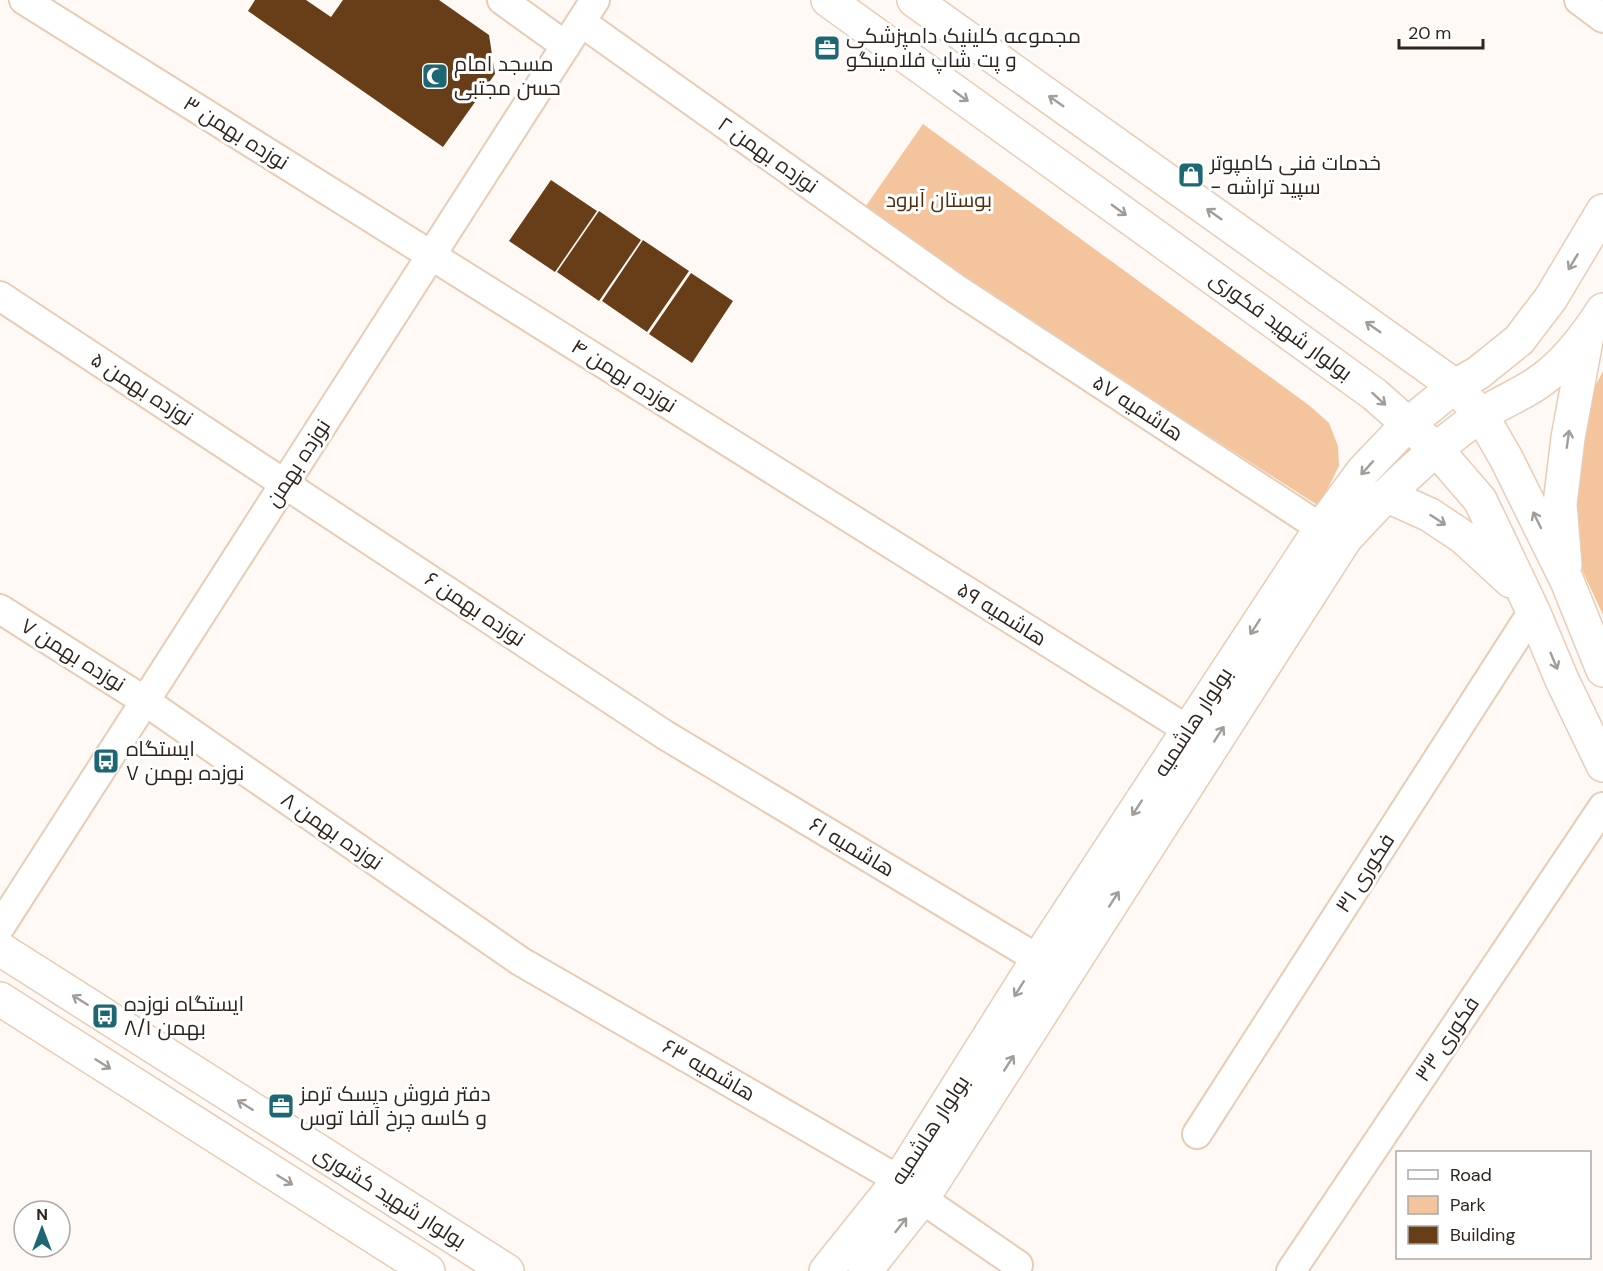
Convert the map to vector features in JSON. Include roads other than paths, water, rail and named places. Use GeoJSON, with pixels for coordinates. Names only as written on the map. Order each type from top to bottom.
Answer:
{"type":"FeatureCollection","features":[{"type":"Feature","properties":{"kind":"main road","name":"بولوار شهید فکوری"},"geometry":{"type":"LineString","coordinates":[[828,0],[1374,394],[1436,449],[1480,500],[1603,765]]}},
{"type":"Feature","properties":{"kind":"main road"},"geometry":{"type":"LineString","coordinates":[[914,0],[1455,386],[1481,415],[1506,458],[1567,581],[1603,669]]}},
{"type":"Feature","properties":{"kind":"main road","name":"بولوار هاشمیه"},"geometry":{"type":"LineString","coordinates":[[865,1271],[1038,959],[1320,528],[1363,471],[1407,425],[1455,386],[1478,373],[1519,340],[1551,298],[1603,211]]}},
{"type":"Feature","properties":{"kind":"main road","name":"بولوار هاشمیه"},"geometry":{"type":"LineString","coordinates":[[826,1271],[910,1190],[1344,539],[1386,495],[1436,449],[1481,415],[1544,379],[1595,323]]}},
{"type":"Feature","properties":{"kind":"main road"},"geometry":{"type":"LineString","coordinates":[[1567,581],[1560,504],[1568,438],[1595,323]]}},
{"type":"Feature","properties":{"kind":"main road"},"geometry":{"type":"LineString","coordinates":[[1386,495],[1430,515],[1463,537],[1529,602]]}},
{"type":"Feature","properties":{"kind":"main road","name":"بولوار شهید کشوری"},"geometry":{"type":"LineString","coordinates":[[0,949],[507,1271]]}},
{"type":"Feature","properties":{"kind":"main road","name":"بولوار شهید کشوری"},"geometry":{"type":"LineString","coordinates":[[0,999],[428,1271]]}},
{"type":"Feature","properties":{"kind":"street"},"geometry":{"type":"LineString","coordinates":[[502,0],[566,46]]}},
{"type":"Feature","properties":{"kind":"street"},"geometry":{"type":"LineString","coordinates":[[1579,0],[1603,18]]}},
{"type":"Feature","properties":{"kind":"street","name":"نوزده بهمن ۳"},"geometry":{"type":"LineString","coordinates":[[32,5],[431,255]]}},
{"type":"Feature","properties":{"kind":"street","name":"نوزده بهمن"},"geometry":{"type":"LineString","coordinates":[[0,927],[588,11]]}},
{"type":"Feature","properties":{"kind":"street","name":"نوزده بهمن ۲"},"geometry":{"type":"LineString","coordinates":[[588,11],[955,288]]}},
{"type":"Feature","properties":{"kind":"street","name":"نوزده بهمن ۴"},"geometry":{"type":"LineString","coordinates":[[431,255],[816,497]]}},
{"type":"Feature","properties":{"kind":"street","name":"هاشمیه ۵۷"},"geometry":{"type":"LineString","coordinates":[[955,288],[1320,528]]}},
{"type":"Feature","properties":{"kind":"street","name":"نوزده بهمن ۵"},"geometry":{"type":"LineString","coordinates":[[0,296],[285,483]]}},
{"type":"Feature","properties":{"kind":"street","name":"نوزده بهمن ۶"},"geometry":{"type":"LineString","coordinates":[[285,483],[665,735]]}},
{"type":"Feature","properties":{"kind":"street","name":"هاشمیه ۵۹"},"geometry":{"type":"LineString","coordinates":[[816,497],[1188,730]]}},
{"type":"Feature","properties":{"kind":"street","name":"فکوری ۳۱"},"geometry":{"type":"LineString","coordinates":[[1197,1134],[1529,602]]}},
{"type":"Feature","properties":{"kind":"street","name":"نوزده بهمن ۷"},"geometry":{"type":"LineString","coordinates":[[0,609],[145,701]]}},
{"type":"Feature","properties":{"kind":"street","name":"نوزده بهمن ۸"},"geometry":{"type":"LineString","coordinates":[[145,701],[520,961]]}},
{"type":"Feature","properties":{"kind":"street","name":"هاشمیه ۶۱"},"geometry":{"type":"LineString","coordinates":[[665,735],[1038,959]]}},
{"type":"Feature","properties":{"kind":"street","name":"فکوری ۳۳"},"geometry":{"type":"LineString","coordinates":[[1291,1271],[1603,807]]}},
{"type":"Feature","properties":{"kind":"street","name":"هاشمیه ۶۳"},"geometry":{"type":"LineString","coordinates":[[520,961],[910,1190],[1018,1265]]}},
{"type":"Feature","properties":{"kind":"place","name":"مجموعه کلینیک دامپزشکی و پت شاپ فلامینگو"},"geometry":{"type":"Point","coordinates":[827,48]}},
{"type":"Feature","properties":{"kind":"place","name":"مسجد امام حسن مجتبی"},"geometry":{"type":"Point","coordinates":[435,76]}},
{"type":"Feature","properties":{"kind":"place","name":"خدمات فنی کامپوتر - سپید تراشه"},"geometry":{"type":"Point","coordinates":[1191,175]}},
{"type":"Feature","properties":{"kind":"place","name":"ایستگاه نوزده بهمن ۷"},"geometry":{"type":"Point","coordinates":[106,761]}},
{"type":"Feature","properties":{"kind":"place","name":"ایستگاه نوزده بهمن ۸/۱"},"geometry":{"type":"Point","coordinates":[105,1016]}},
{"type":"Feature","properties":{"kind":"place","name":"دفتر فروش دیسک ترمز و کاسه چرخ آلفا توس"},"geometry":{"type":"Point","coordinates":[281,1106]}},
{"type":"Feature","properties":{"kind":"park label","name":"بوستان آبرود"},"geometry":{"type":"Point","coordinates":[939,200]}}]}
